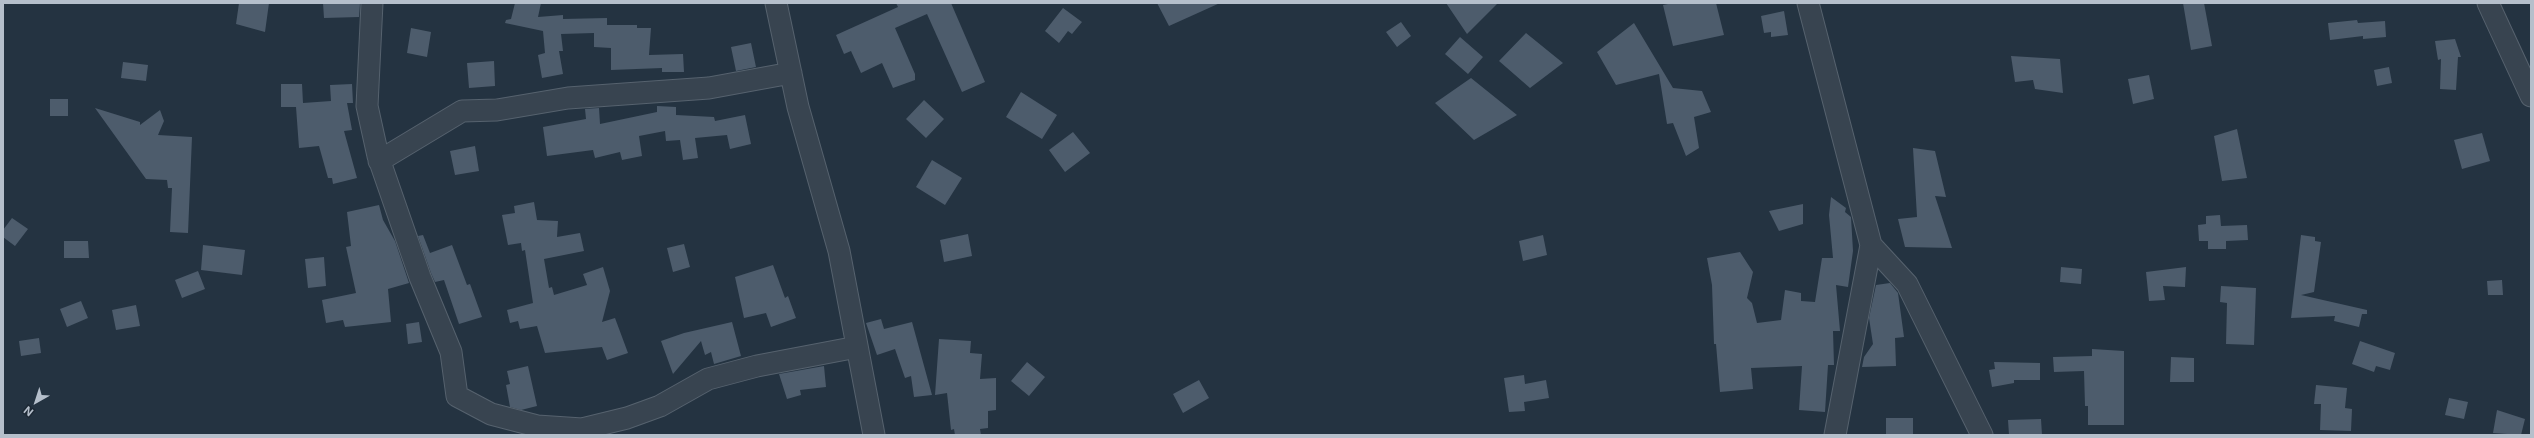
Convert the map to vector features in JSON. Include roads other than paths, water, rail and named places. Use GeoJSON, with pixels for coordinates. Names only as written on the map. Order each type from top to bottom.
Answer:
{"type":"FeatureCollection","features":[{"type":"Feature","properties":{"kind":"street"},"geometry":{"type":"LineString","coordinates":[[372,3],[367,106],[379,161],[420,277],[451,352],[457,396],[491,414],[537,426],[582,429],[627,418],[660,406],[708,379],[757,366],[857,347]]}},
{"type":"Feature","properties":{"kind":"street"},"geometry":{"type":"LineString","coordinates":[[776,3],[798,107],[839,251],[874,435]]}},
{"type":"Feature","properties":{"kind":"street"},"geometry":{"type":"LineString","coordinates":[[1808,3],[1871,245],[1834,435]]}},
{"type":"Feature","properties":{"kind":"street"},"geometry":{"type":"LineString","coordinates":[[2488,3],[2531,96]]}},
{"type":"Feature","properties":{"kind":"street"},"geometry":{"type":"LineString","coordinates":[[379,161],[462,112],[497,110],[568,98],[709,88],[791,73]]}},
{"type":"Feature","properties":{"kind":"street"},"geometry":{"type":"LineString","coordinates":[[1871,245],[1907,284],[1982,435]]}}]}
